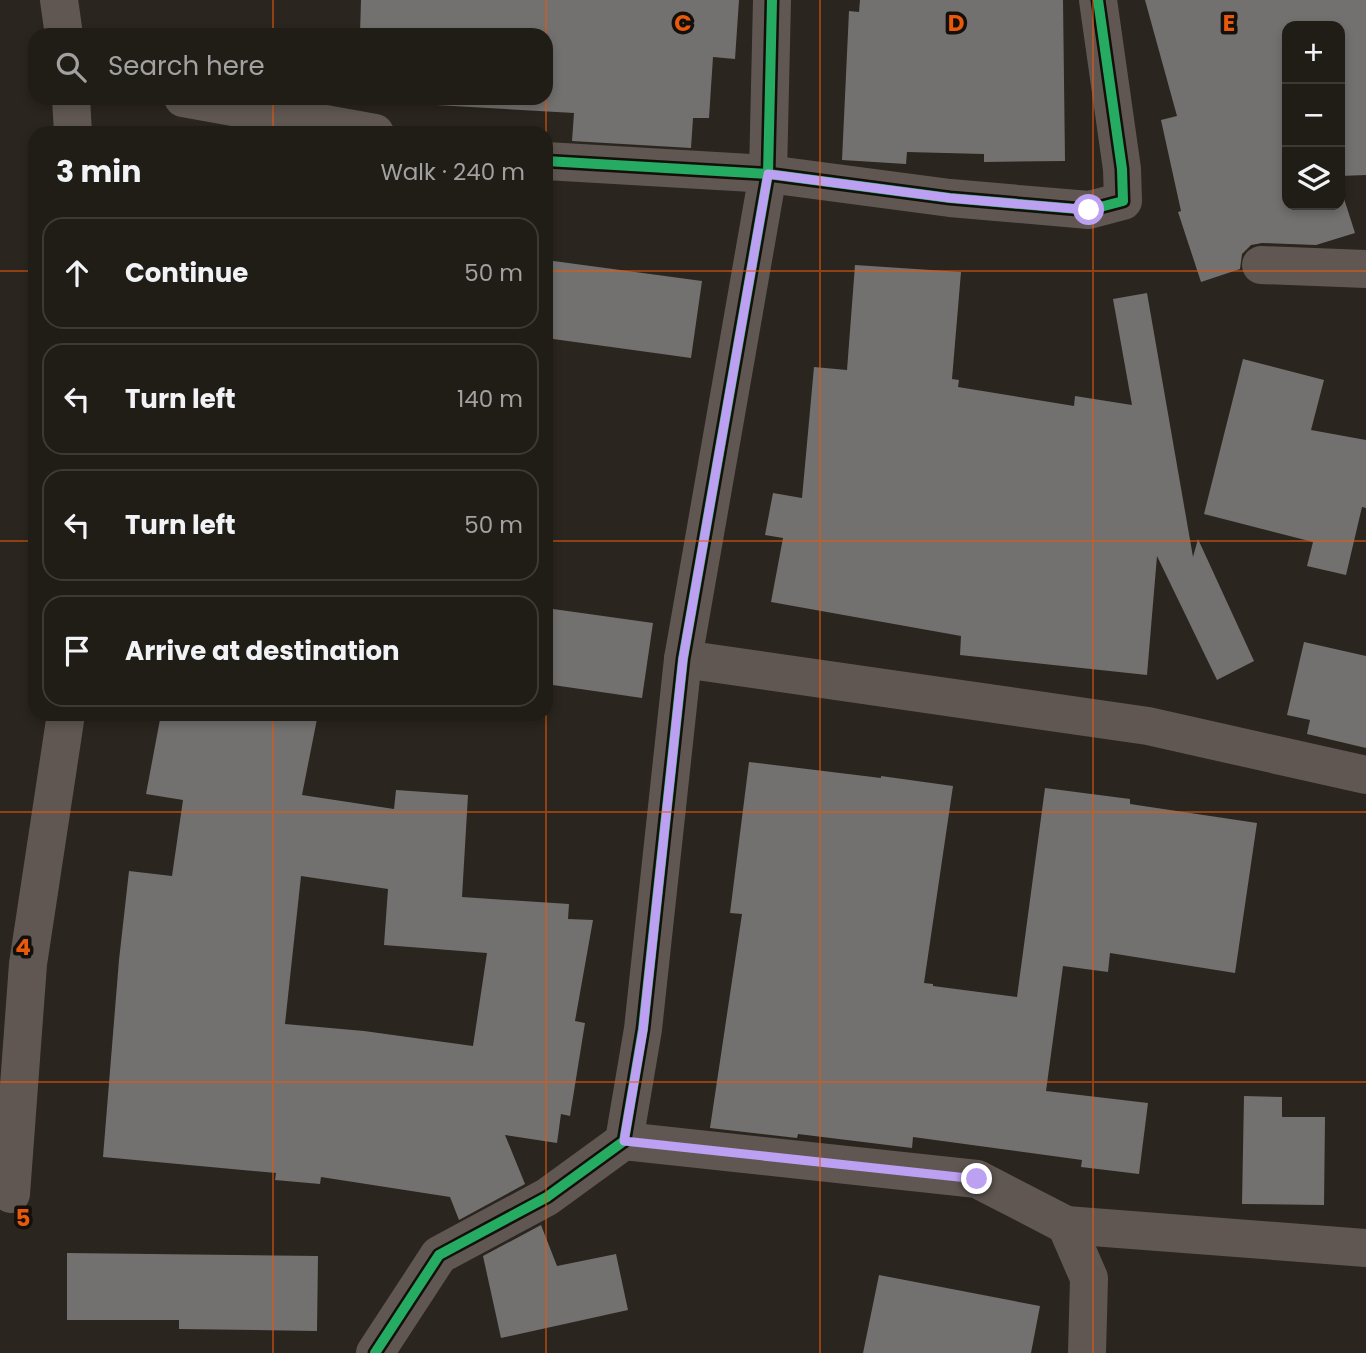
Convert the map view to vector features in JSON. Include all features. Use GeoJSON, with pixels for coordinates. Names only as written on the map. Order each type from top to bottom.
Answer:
{"type":"FeatureCollection","features":[{"type":"Feature","properties":{"kind":"street"},"geometry":{"type":"LineString","coordinates":[[59,0],[63,28]]}},
{"type":"Feature","properties":{"kind":"street"},"geometry":{"type":"LineString","coordinates":[[624,1141],[643,1030],[683,659],[768,174],[772,0]]}},
{"type":"Feature","properties":{"kind":"street"},"geometry":{"type":"LineString","coordinates":[[553,161],[768,174],[950,198],[1089,210],[1123,201],[1122,169],[1098,0]]}},
{"type":"Feature","properties":{"kind":"street"},"geometry":{"type":"LineString","coordinates":[[71,105],[73,126]]}},
{"type":"Feature","properties":{"kind":"street"},"geometry":{"type":"LineString","coordinates":[[221,105],[336,126]]}},
{"type":"Feature","properties":{"kind":"street"},"geometry":{"type":"LineString","coordinates":[[1261,265],[1366,269]]}},
{"type":"Feature","properties":{"kind":"street"},"geometry":{"type":"LineString","coordinates":[[683,659],[1148,726],[1366,775]]}},
{"type":"Feature","properties":{"kind":"street"},"geometry":{"type":"LineString","coordinates":[[11,1194],[14,962],[65,721]]}},
{"type":"Feature","properties":{"kind":"street"},"geometry":{"type":"LineString","coordinates":[[375,1353],[439,1255],[547,1197],[624,1141],[977,1179],[1066,1225],[1366,1248]]}},
{"type":"Feature","properties":{"kind":"street"},"geometry":{"type":"LineString","coordinates":[[1066,1225],[1089,1278],[1087,1353]]}},
{"type":"Feature","properties":{"kind":"building"},"geometry":{"type":"Polygon","coordinates":[[[361,0],[739,0],[735,59],[713,57],[709,118],[693,118],[691,148],[572,141],[574,113],[436,105],[553,105],[553,28],[360,28],[361,0]]]}},
{"type":"Feature","properties":{"kind":"building"},"geometry":{"type":"Polygon","coordinates":[[[860,0],[1063,0],[1065,161],[984,162],[984,154],[907,152],[906,164],[842,160],[849,11],[859,12],[860,0]]]}},
{"type":"Feature","properties":{"kind":"building"},"geometry":{"type":"Polygon","coordinates":[[[1145,0],[1366,0],[1366,175],[1345,176],[1345,21],[1282,21],[1282,210],[1345,210],[1345,202],[1355,233],[1316,245],[1251,245],[1242,254],[1240,269],[1201,282],[1178,212],[1181,211],[1161,120],[1177,116],[1145,0]]]}},
{"type":"Feature","properties":{"kind":"building"},"geometry":{"type":"Polygon","coordinates":[[[553,261],[702,281],[691,358],[553,339],[553,261]]]}},
{"type":"Feature","properties":{"kind":"building"},"geometry":{"type":"Polygon","coordinates":[[[855,265],[961,272],[952,379],[959,380],[958,387],[1074,406],[1075,396],[1132,405],[1113,299],[1147,293],[1193,557],[1198,539],[1254,661],[1217,680],[1157,556],[1147,675],[960,655],[961,636],[771,602],[783,538],[765,535],[773,493],[802,498],[814,367],[847,370],[855,265]]]}},
{"type":"Feature","properties":{"kind":"building"},"geometry":{"type":"Polygon","coordinates":[[[1243,359],[1324,380],[1311,430],[1366,440],[1366,508],[1362,507],[1346,575],[1307,566],[1313,542],[1204,514],[1243,359]]]}},
{"type":"Feature","properties":{"kind":"building"},"geometry":{"type":"Polygon","coordinates":[[[553,609],[653,623],[642,698],[553,685],[553,609]]]}},
{"type":"Feature","properties":{"kind":"building"},"geometry":{"type":"Polygon","coordinates":[[[1304,642],[1366,656],[1366,748],[1307,734],[1310,720],[1287,715],[1304,642]]]}},
{"type":"Feature","properties":{"kind":"building"},"geometry":{"type":"Polygon","coordinates":[[[160,721],[317,721],[302,795],[394,809],[396,790],[468,795],[462,897],[569,904],[568,919],[593,920],[575,1021],[585,1023],[570,1116],[561,1114],[557,1143],[505,1135],[525,1184],[459,1220],[450,1197],[321,1177],[320,1184],[275,1180],[276,1173],[103,1157],[129,871],[172,876],[183,800],[146,794],[160,721]],[[301,876],[285,1024],[364,1031],[473,1046],[487,953],[384,945],[388,889],[301,876]]]}},
{"type":"Feature","properties":{"kind":"building"},"geometry":{"type":"Polygon","coordinates":[[[749,762],[953,786],[924,983],[1017,997],[1045,788],[1130,799],[1130,804],[1257,823],[1235,973],[1110,953],[1108,972],[1063,966],[1046,1091],[1148,1103],[1139,1174],[1081,1167],[1082,1160],[913,1137],[912,1148],[798,1134],[797,1138],[710,1128],[742,914],[730,913],[749,762]]]}},
{"type":"Feature","properties":{"kind":"building"},"geometry":{"type":"Polygon","coordinates":[[[1244,1096],[1282,1097],[1282,1117],[1325,1117],[1324,1205],[1242,1204],[1244,1096]]]}},
{"type":"Feature","properties":{"kind":"building"},"geometry":{"type":"Polygon","coordinates":[[[541,1225],[557,1266],[616,1254],[628,1310],[501,1338],[483,1256],[541,1225]]]}},
{"type":"Feature","properties":{"kind":"building"},"geometry":{"type":"Polygon","coordinates":[[[67,1253],[318,1256],[317,1331],[179,1329],[179,1320],[67,1320],[67,1253]]]}},
{"type":"Feature","properties":{"kind":"building"},"geometry":{"type":"Polygon","coordinates":[[[879,1275],[1040,1306],[1031,1353],[863,1353],[879,1275]]]}},
{"type":"Feature","properties":{"kind":"cycle path"},"geometry":{"type":"LineString","coordinates":[[375,1353],[439,1255],[547,1197],[624,1141],[643,1029],[683,659],[768,174],[772,0]]}},
{"type":"Feature","properties":{"kind":"cycle path"},"geometry":{"type":"LineString","coordinates":[[553,161],[768,174],[950,198],[1089,210],[1123,201],[1122,169],[1098,0]]}},
{"type":"Feature","properties":{"kind":"route"},"geometry":{"type":"LineString","coordinates":[[977,1179],[624,1141],[643,1030],[683,659],[768,174],[950,198],[1089,210]]}}]}
